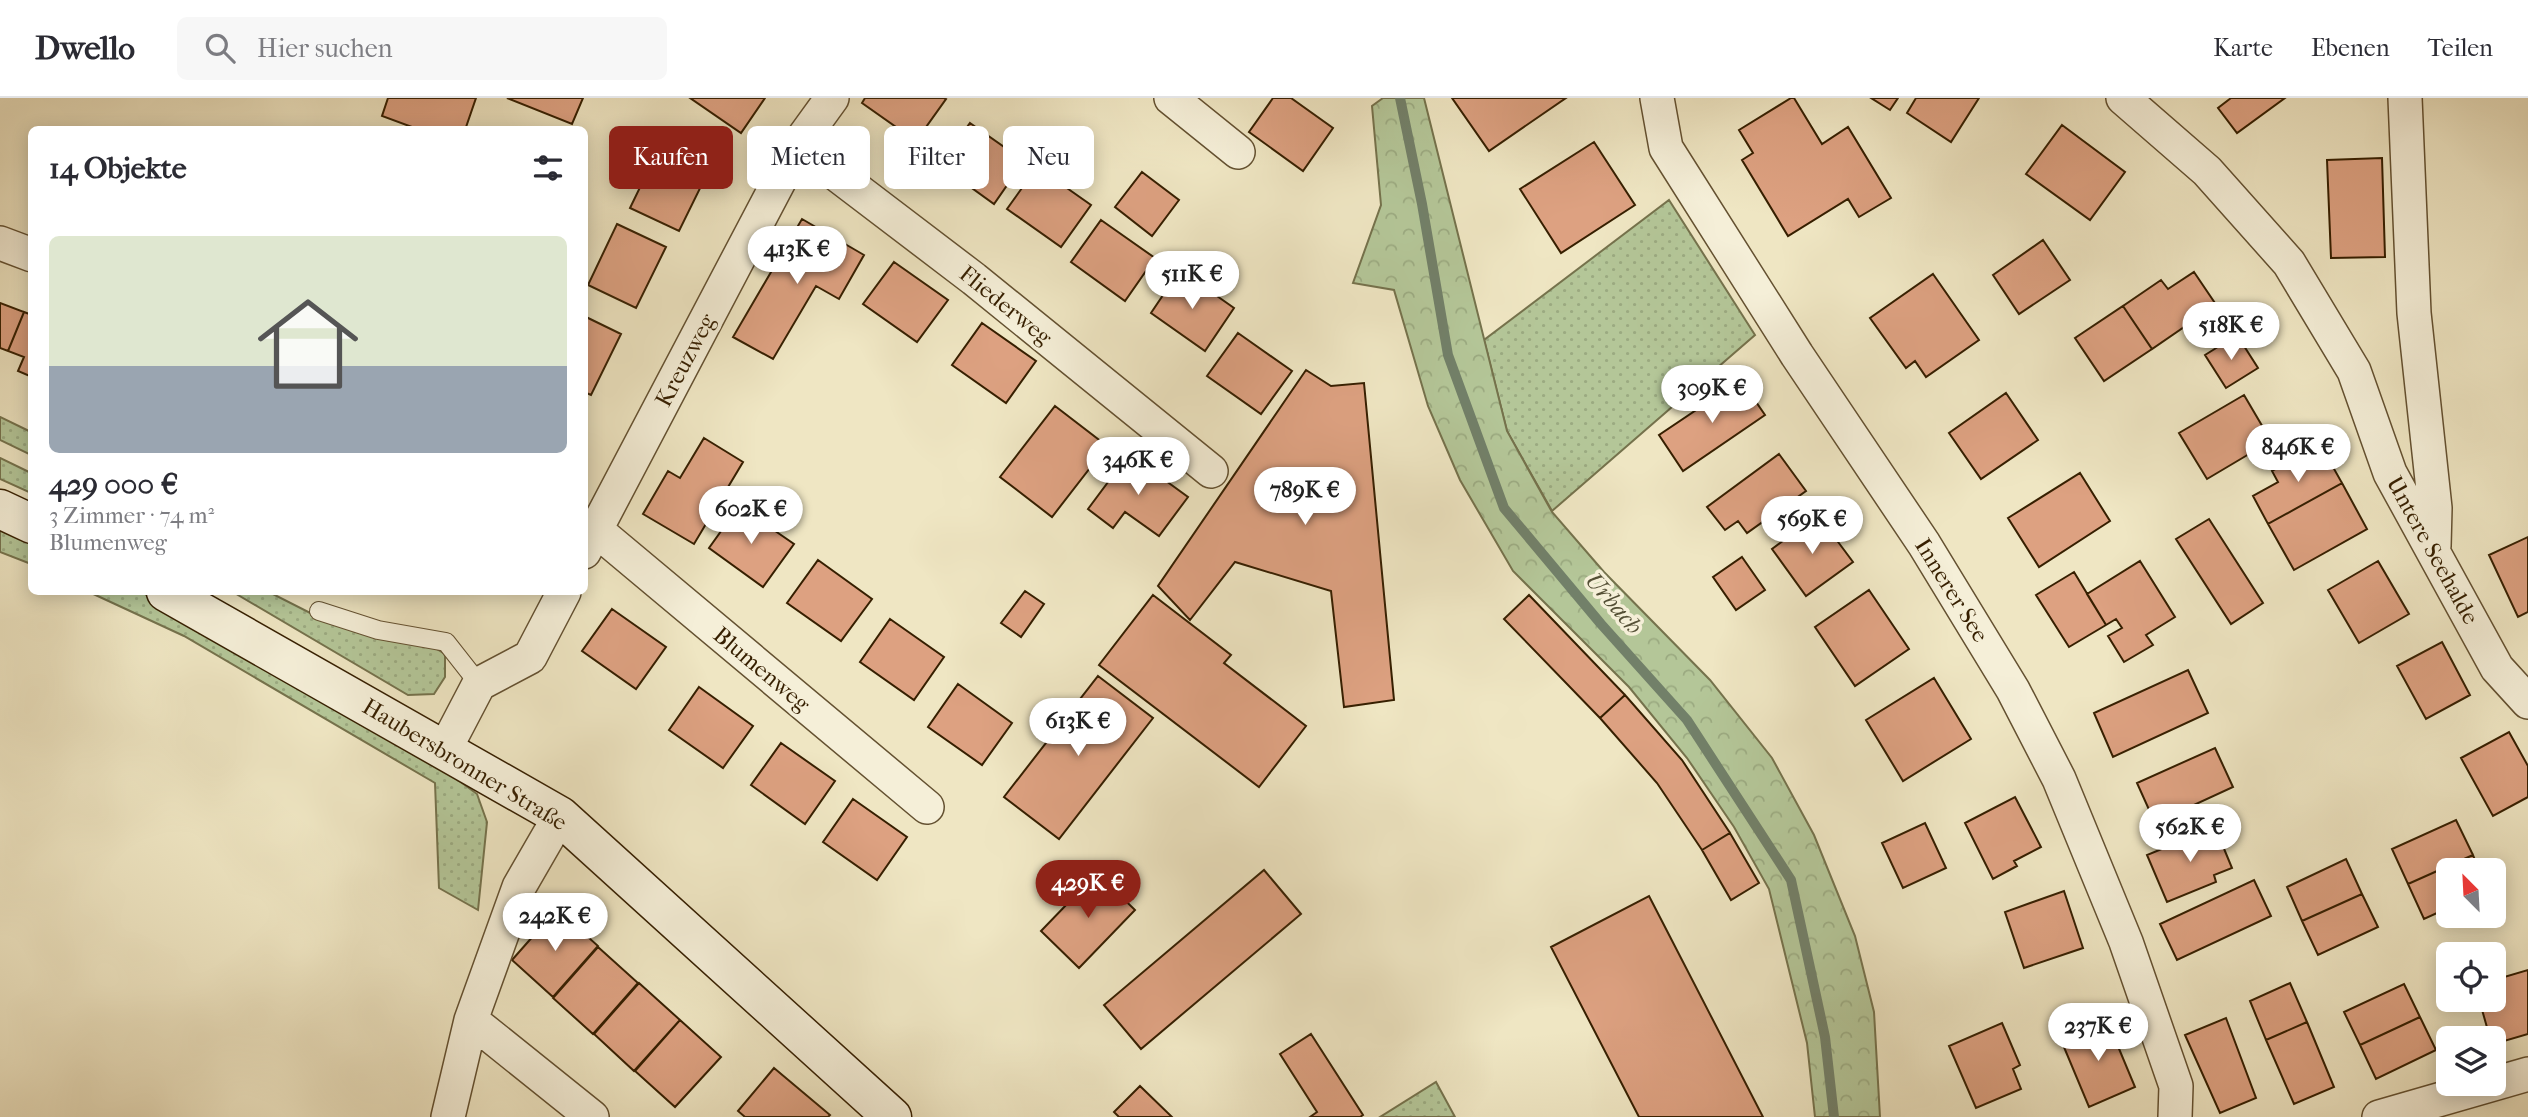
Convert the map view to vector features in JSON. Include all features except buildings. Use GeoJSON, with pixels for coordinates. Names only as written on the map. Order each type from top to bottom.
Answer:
{"type":"FeatureCollection","features":[{"type":"Feature","properties":{"kind":"street","name":"Kreuzweg"},"geometry":{"type":"LineString","coordinates":[[811,126],[832,98]]}},
{"type":"Feature","properties":{"kind":"street"},"geometry":{"type":"LineString","coordinates":[[1171,98],[1238,152]]}},
{"type":"Feature","properties":{"kind":"street","name":"Innerer See"},"geometry":{"type":"LineString","coordinates":[[1657,98],[1666,148],[1797,355],[1924,544],[2013,690],[2059,779],[2126,942],[2176,1086],[2175,1117]]}},
{"type":"Feature","properties":{"kind":"street","name":"Untere Seehalde"},"geometry":{"type":"LineString","coordinates":[[2123,98],[2207,171],[2289,263],[2354,371],[2390,473],[2497,668],[2528,702]]}},
{"type":"Feature","properties":{"kind":"street"},"geometry":{"type":"LineString","coordinates":[[2405,98],[2414,313],[2435,508],[2434,550]]}},
{"type":"Feature","properties":{"kind":"street","name":"Kreuzweg"},"geometry":{"type":"LineString","coordinates":[[590,541],[774,189]]}},
{"type":"Feature","properties":{"kind":"street","name":"Fliederweg"},"geometry":{"type":"LineString","coordinates":[[855,189],[974,279],[1210,471]]}},
{"type":"Feature","properties":{"kind":"street"},"geometry":{"type":"LineString","coordinates":[[0,243],[28,254]]}},
{"type":"Feature","properties":{"kind":"street"},"geometry":{"type":"LineString","coordinates":[[0,509],[28,522]]}},
{"type":"Feature","properties":{"kind":"street","name":"Blumenweg"},"geometry":{"type":"LineString","coordinates":[[590,541],[928,807]]}},
{"type":"Feature","properties":{"kind":"street","name":"Haubersbronner Straße"},"geometry":{"type":"LineString","coordinates":[[171,595],[560,816],[892,1117]]}},
{"type":"Feature","properties":{"kind":"street"},"geometry":{"type":"LineString","coordinates":[[445,749],[479,684],[530,657],[562,595]]}},
{"type":"Feature","properties":{"kind":"street"},"geometry":{"type":"LineString","coordinates":[[448,1117],[471,1020],[519,887],[560,816]]}},
{"type":"Feature","properties":{"kind":"street"},"geometry":{"type":"LineString","coordinates":[[471,1020],[592,1117]]}},
{"type":"Feature","properties":{"kind":"street"},"geometry":{"type":"LineString","coordinates":[[2379,1117],[2528,1074]]}},
{"type":"Feature","properties":{"kind":"lane"},"geometry":{"type":"LineString","coordinates":[[319,611],[378,630],[446,642],[479,684]]}},
{"type":"Feature","properties":{"kind":"green space"},"geometry":{"type":"Polygon","coordinates":[[[1383,98],[1424,98],[1507,431],[1552,512],[1604,572],[1710,680],[1772,758],[1814,835],[1855,936],[1874,1012],[1880,1117],[1815,1117],[1807,1043],[1769,889],[1734,827],[1687,758],[1629,687],[1513,571],[1460,480],[1428,406],[1394,290],[1353,283],[1381,205],[1372,106],[1383,98]]]}},
{"type":"Feature","properties":{"kind":"green space"},"geometry":{"type":"Polygon","coordinates":[[[1669,200],[1755,335],[1552,511],[1507,431],[1484,340],[1669,200]]]}},
{"type":"Feature","properties":{"kind":"green space"},"geometry":{"type":"Polygon","coordinates":[[[0,417],[28,431],[28,454],[0,440],[0,417]]]}},
{"type":"Feature","properties":{"kind":"green space"},"geometry":{"type":"Polygon","coordinates":[[[0,458],[28,472],[28,492],[0,479],[0,458]]]}},
{"type":"Feature","properties":{"kind":"green space"},"geometry":{"type":"Polygon","coordinates":[[[0,525],[28,537],[28,563],[0,552],[0,525]]]}},
{"type":"Feature","properties":{"kind":"green space"},"geometry":{"type":"Polygon","coordinates":[[[95,595],[147,595],[229,637],[427,757],[477,794],[487,822],[478,910],[439,888],[435,783],[184,636],[95,595]]]}},
{"type":"Feature","properties":{"kind":"green space"},"geometry":{"type":"Polygon","coordinates":[[[238,595],[275,595],[324,620],[430,645],[445,654],[445,677],[434,694],[408,695],[238,595]]]}},
{"type":"Feature","properties":{"kind":"green space"},"geometry":{"type":"Polygon","coordinates":[[[1436,1082],[1455,1117],[1380,1117],[1436,1082]]]}},
{"type":"Feature","properties":{"kind":"waterway","name":"Urbach"},"geometry":{"type":"LineString","coordinates":[[1400,98],[1422,204],[1448,355],[1504,508],[1601,624],[1687,720],[1791,880],[1825,1037],[1834,1117]]}}]}
